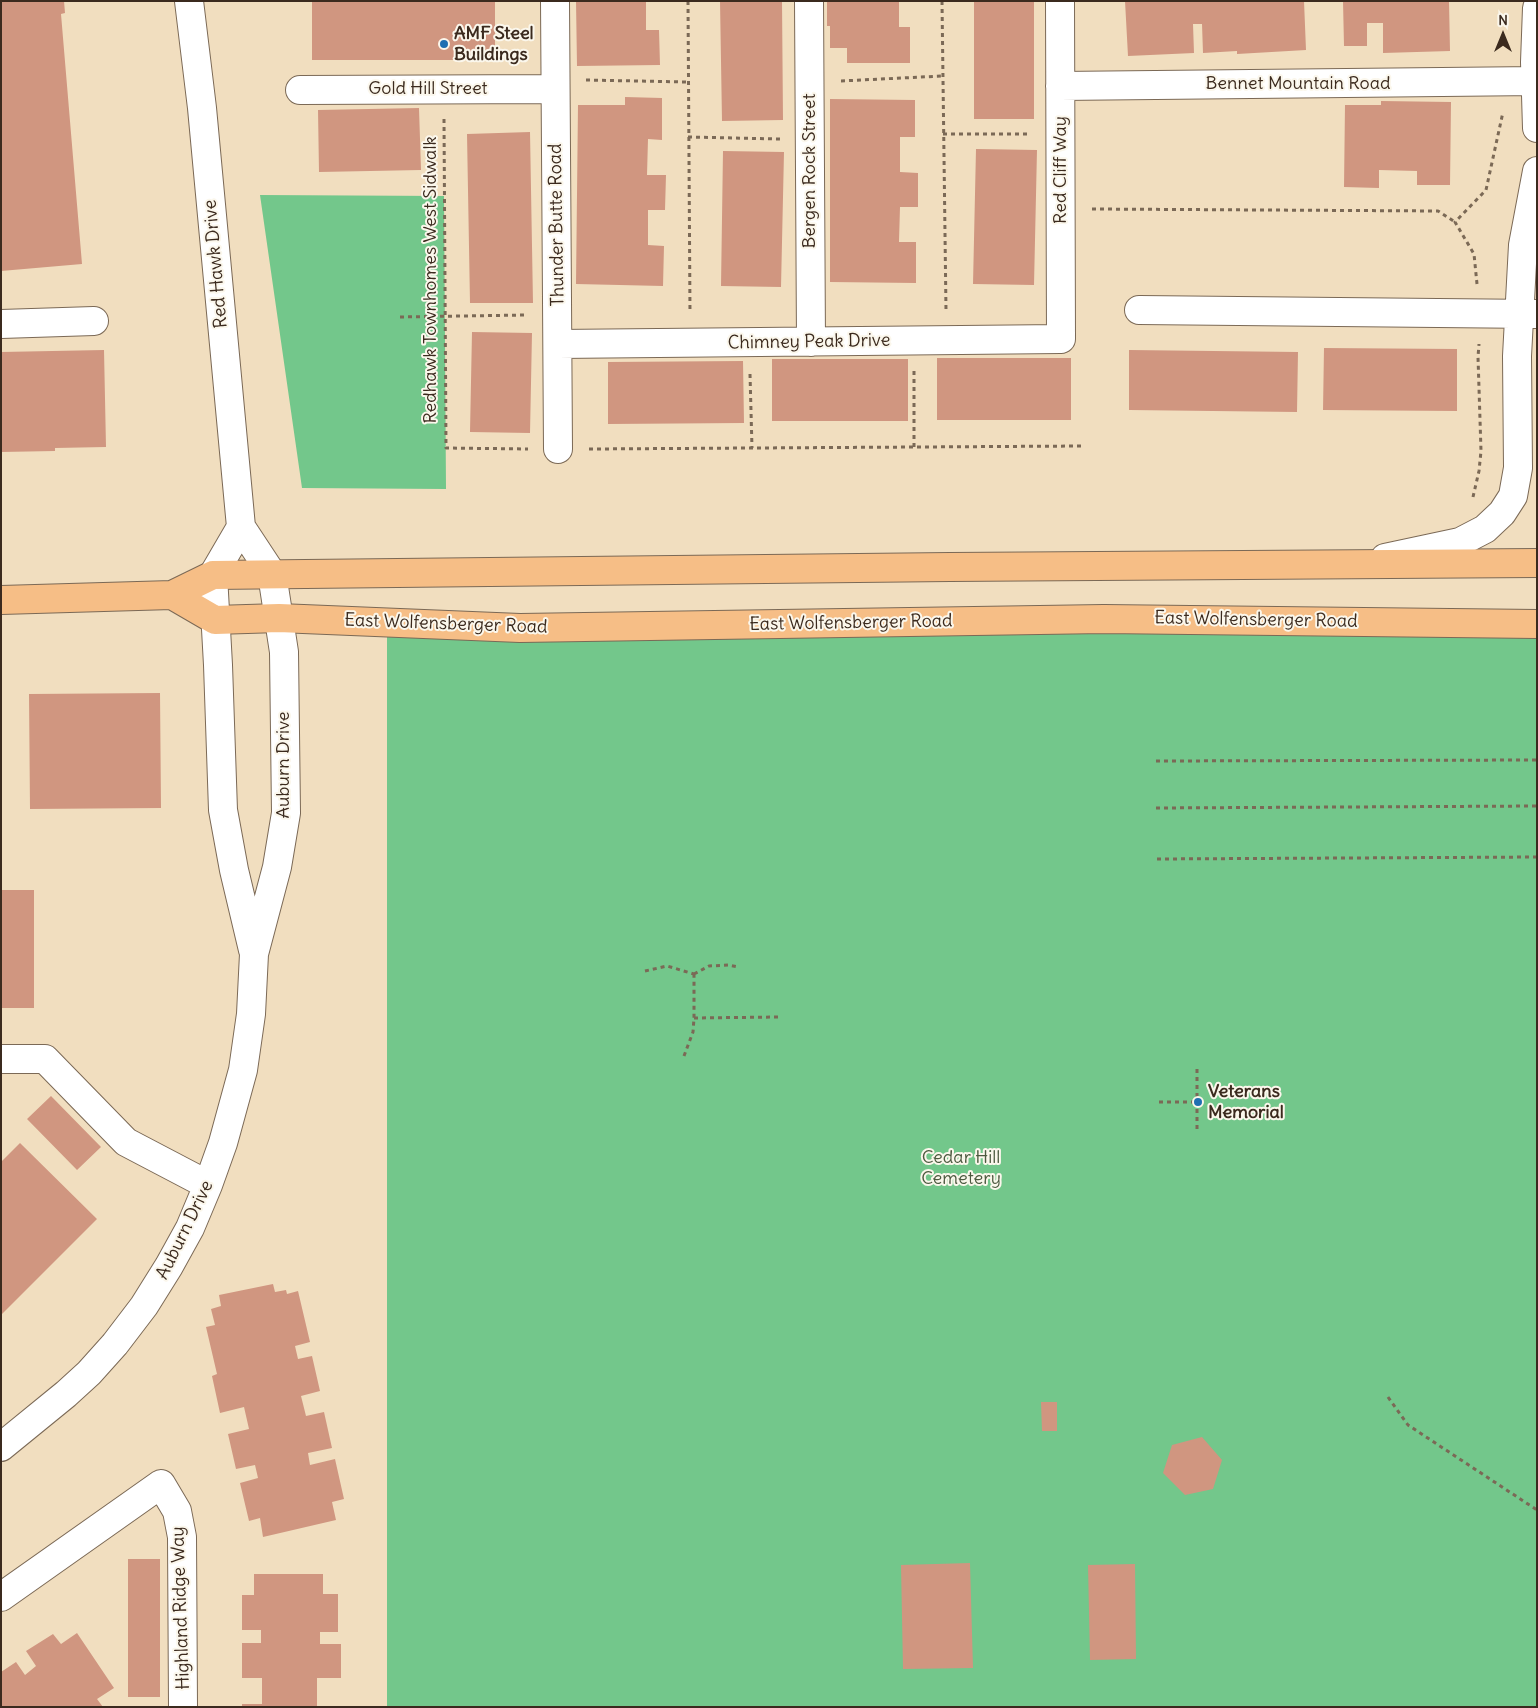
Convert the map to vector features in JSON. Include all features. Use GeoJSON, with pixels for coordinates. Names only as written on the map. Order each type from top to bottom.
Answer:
{"type":"FeatureCollection","features":[{"type":"Feature","properties":{"kind":"main road"},"geometry":{"type":"LineString","coordinates":[[1,600],[172,595],[213,575],[1537,563]]}},
{"type":"Feature","properties":{"kind":"main road"},"geometry":{"type":"LineString","coordinates":[[172,595],[215,620]]}},
{"type":"Feature","properties":{"kind":"main road","name":"East Wolfensberger Road"},"geometry":{"type":"LineString","coordinates":[[215,620],[279,618],[520,628],[1104,619],[1537,624]]}},
{"type":"Feature","properties":{"kind":"street","name":"Red Hawk Drive"},"geometry":{"type":"LineString","coordinates":[[189,1],[203,116],[241,527],[272,574]]}},
{"type":"Feature","properties":{"kind":"street","name":"Thunder Butte Road"},"geometry":{"type":"LineString","coordinates":[[555,1],[558,449]]}},
{"type":"Feature","properties":{"kind":"street","name":"Bergen Rock Street"},"geometry":{"type":"LineString","coordinates":[[809,1],[811,342]]}},
{"type":"Feature","properties":{"kind":"street","name":"Red Cliff Way"},"geometry":{"type":"LineString","coordinates":[[1060,1],[1061,339]]}},
{"type":"Feature","properties":{"kind":"street"},"geometry":{"type":"LineString","coordinates":[[1537,8],[1528,82],[1537,128]]}},
{"type":"Feature","properties":{"kind":"street","name":"Bennet Mountain Road"},"geometry":{"type":"LineString","coordinates":[[1060,86],[1528,82]]}},
{"type":"Feature","properties":{"kind":"street","name":"Gold Hill Street"},"geometry":{"type":"LineString","coordinates":[[300,90],[555,84]]}},
{"type":"Feature","properties":{"kind":"street"},"geometry":{"type":"LineString","coordinates":[[1351,565],[1460,542],[1485,529],[1502,513],[1513,496],[1518,468],[1517,356],[1528,314],[1523,245],[1537,171]]}},
{"type":"Feature","properties":{"kind":"street"},"geometry":{"type":"LineString","coordinates":[[1139,310],[1528,314]]}},
{"type":"Feature","properties":{"kind":"street"},"geometry":{"type":"LineString","coordinates":[[1,324],[94,321]]}},
{"type":"Feature","properties":{"kind":"street","name":"Chimney Peak Drive"},"geometry":{"type":"LineString","coordinates":[[558,344],[1061,339]]}},
{"type":"Feature","properties":{"kind":"street"},"geometry":{"type":"LineString","coordinates":[[213,575],[241,527]]}},
{"type":"Feature","properties":{"kind":"street","name":"Auburn Drive"},"geometry":{"type":"LineString","coordinates":[[1,1448],[89,1373],[115,1344],[144,1306],[190,1228],[224,1143],[243,1070],[251,1014],[254,954],[277,867],[286,813],[284,652],[272,574]]}},
{"type":"Feature","properties":{"kind":"street","name":"Auburn Drive"},"geometry":{"type":"LineString","coordinates":[[213,575],[223,810],[234,870],[254,954]]}},
{"type":"Feature","properties":{"kind":"street"},"geometry":{"type":"LineString","coordinates":[[1,1059],[45,1059],[126,1142],[208,1185]]}},
{"type":"Feature","properties":{"kind":"street","name":"Highland Ridge Way"},"geometry":{"type":"LineString","coordinates":[[1,1596],[161,1484],[177,1510],[182,1537],[183,1707]]}},
{"type":"Feature","properties":{"kind":"path"},"geometry":{"type":"LineString","coordinates":[[688,1],[690,343]]}},
{"type":"Feature","properties":{"kind":"path"},"geometry":{"type":"LineString","coordinates":[[942,1],[946,340]]}},
{"type":"Feature","properties":{"kind":"path"},"geometry":{"type":"LineString","coordinates":[[810,82],[942,76]]}},
{"type":"Feature","properties":{"kind":"path"},"geometry":{"type":"LineString","coordinates":[[555,84],[688,82]]}},
{"type":"Feature","properties":{"kind":"path"},"geometry":{"type":"LineString","coordinates":[[1455,222],[1486,190],[1528,82]]}},
{"type":"Feature","properties":{"kind":"path","name":"Redhawk Townhomes West Sidwalk"},"geometry":{"type":"LineString","coordinates":[[444,111],[446,448],[558,449]]}},
{"type":"Feature","properties":{"kind":"path"},"geometry":{"type":"LineString","coordinates":[[943,134],[1060,134]]}},
{"type":"Feature","properties":{"kind":"path"},"geometry":{"type":"LineString","coordinates":[[688,137],[810,140]]}},
{"type":"Feature","properties":{"kind":"path"},"geometry":{"type":"LineString","coordinates":[[1061,208],[1438,211],[1455,222],[1474,254],[1482,320],[1478,357],[1481,452],[1473,497]]}},
{"type":"Feature","properties":{"kind":"path"},"geometry":{"type":"LineString","coordinates":[[400,317],[558,314]]}},
{"type":"Feature","properties":{"kind":"path"},"geometry":{"type":"LineString","coordinates":[[914,340],[914,448]]}},
{"type":"Feature","properties":{"kind":"path"},"geometry":{"type":"LineString","coordinates":[[750,342],[752,448]]}},
{"type":"Feature","properties":{"kind":"path"},"geometry":{"type":"LineString","coordinates":[[558,449],[1082,446]]}},
{"type":"Feature","properties":{"kind":"path"},"geometry":{"type":"LineString","coordinates":[[1156,761],[1537,760]]}},
{"type":"Feature","properties":{"kind":"path"},"geometry":{"type":"LineString","coordinates":[[1156,808],[1537,806]]}},
{"type":"Feature","properties":{"kind":"path"},"geometry":{"type":"LineString","coordinates":[[1157,859],[1537,856]]}},
{"type":"Feature","properties":{"kind":"path"},"geometry":{"type":"LineString","coordinates":[[645,971],[667,966],[694,974],[709,966],[738,967]]}},
{"type":"Feature","properties":{"kind":"path"},"geometry":{"type":"LineString","coordinates":[[684,1056],[693,1032],[694,974]]}},
{"type":"Feature","properties":{"kind":"path"},"geometry":{"type":"LineString","coordinates":[[694,1018],[778,1017]]}},
{"type":"Feature","properties":{"kind":"path"},"geometry":{"type":"LineString","coordinates":[[1197,1069],[1197,1132]]}},
{"type":"Feature","properties":{"kind":"path"},"geometry":{"type":"LineString","coordinates":[[1160,1102],[1198,1102]]}},
{"type":"Feature","properties":{"kind":"path"},"geometry":{"type":"LineString","coordinates":[[1388,1397],[1396,1411],[1408,1425],[1537,1510]]}},
{"type":"Feature","properties":{"kind":"green space"},"geometry":{"type":"Polygon","coordinates":[[[260,195],[444,196],[446,489],[302,488],[260,195]]]}},
{"type":"Feature","properties":{"kind":"green space","name":"Cedar Hill Cemetery"},"geometry":{"type":"Polygon","coordinates":[[[1131,631],[1537,637],[1537,1707],[387,1707],[387,633],[1131,631]]]}},
{"type":"Feature","properties":{"kind":"building"},"geometry":{"type":"Polygon","coordinates":[[[1,1],[64,1],[65,13],[61,14],[82,264],[1,271],[1,1]]]}},
{"type":"Feature","properties":{"kind":"building"},"geometry":{"type":"Polygon","coordinates":[[[312,1],[495,1],[495,60],[312,60],[312,1]]]}},
{"type":"Feature","properties":{"kind":"building"},"geometry":{"type":"Polygon","coordinates":[[[576,1],[646,1],[646,30],[659,30],[660,65],[577,66],[576,1]]]}},
{"type":"Feature","properties":{"kind":"building"},"geometry":{"type":"Polygon","coordinates":[[[720,1],[782,1],[783,120],[722,121],[720,1]]]}},
{"type":"Feature","properties":{"kind":"building"},"geometry":{"type":"Polygon","coordinates":[[[827,1],[899,1],[899,27],[910,27],[910,63],[847,63],[847,48],[830,48],[830,26],[827,26],[827,1]]]}},
{"type":"Feature","properties":{"kind":"building"},"geometry":{"type":"Polygon","coordinates":[[[974,1],[1034,1],[1034,119],[974,119],[974,1]]]}},
{"type":"Feature","properties":{"kind":"building"},"geometry":{"type":"Polygon","coordinates":[[[1125,1],[1304,1],[1306,50],[1237,54],[1237,51],[1203,53],[1202,24],[1193,24],[1194,53],[1128,56],[1125,1]]]}},
{"type":"Feature","properties":{"kind":"building"},"geometry":{"type":"Polygon","coordinates":[[[1343,1],[1449,1],[1450,51],[1383,53],[1383,23],[1367,23],[1367,46],[1344,46],[1343,1]]]}},
{"type":"Feature","properties":{"kind":"building"},"geometry":{"type":"Polygon","coordinates":[[[625,97],[662,98],[662,140],[648,139],[647,175],[666,175],[665,210],[648,210],[648,245],[664,246],[663,286],[576,284],[578,105],[625,105],[625,97]]]}},
{"type":"Feature","properties":{"kind":"building"},"geometry":{"type":"Polygon","coordinates":[[[830,99],[915,100],[915,137],[900,137],[900,172],[918,173],[918,207],[900,207],[899,242],[916,242],[916,283],[830,282],[830,99]]]}},
{"type":"Feature","properties":{"kind":"building"},"geometry":{"type":"Polygon","coordinates":[[[1381,101],[1451,102],[1450,185],[1417,185],[1417,171],[1379,170],[1379,188],[1344,187],[1345,105],[1381,105],[1381,101]]]}},
{"type":"Feature","properties":{"kind":"building"},"geometry":{"type":"Polygon","coordinates":[[[419,108],[421,170],[319,172],[318,110],[419,108]]]}},
{"type":"Feature","properties":{"kind":"building"},"geometry":{"type":"Polygon","coordinates":[[[530,132],[533,303],[470,303],[467,134],[530,132]]]}},
{"type":"Feature","properties":{"kind":"building"},"geometry":{"type":"Polygon","coordinates":[[[976,149],[1037,150],[1034,285],[973,284],[976,149]]]}},
{"type":"Feature","properties":{"kind":"building"},"geometry":{"type":"Polygon","coordinates":[[[723,151],[784,152],[781,287],[721,286],[723,151]]]}},
{"type":"Feature","properties":{"kind":"building"},"geometry":{"type":"Polygon","coordinates":[[[472,332],[532,333],[530,433],[470,432],[472,332]]]}},
{"type":"Feature","properties":{"kind":"building"},"geometry":{"type":"Polygon","coordinates":[[[1324,348],[1457,349],[1457,411],[1323,410],[1324,348]]]}},
{"type":"Feature","properties":{"kind":"building"},"geometry":{"type":"Polygon","coordinates":[[[104,350],[106,447],[55,448],[55,451],[1,452],[1,352],[104,350]]]}},
{"type":"Feature","properties":{"kind":"building"},"geometry":{"type":"Polygon","coordinates":[[[1129,350],[1298,352],[1297,412],[1129,410],[1129,350]]]}},
{"type":"Feature","properties":{"kind":"building"},"geometry":{"type":"Polygon","coordinates":[[[937,358],[1071,358],[1071,420],[937,420],[937,358]]]}},
{"type":"Feature","properties":{"kind":"building"},"geometry":{"type":"Polygon","coordinates":[[[772,359],[908,359],[908,421],[772,421],[772,359]]]}},
{"type":"Feature","properties":{"kind":"building"},"geometry":{"type":"Polygon","coordinates":[[[743,361],[744,423],[608,424],[608,362],[743,361]]]}},
{"type":"Feature","properties":{"kind":"building"},"geometry":{"type":"Polygon","coordinates":[[[160,693],[161,808],[30,809],[29,694],[160,693]]]}},
{"type":"Feature","properties":{"kind":"building"},"geometry":{"type":"Polygon","coordinates":[[[1,890],[34,890],[34,1008],[1,1008],[1,890]]]}},
{"type":"Feature","properties":{"kind":"building"},"geometry":{"type":"Polygon","coordinates":[[[51,1096],[101,1147],[77,1170],[27,1119],[51,1096]]]}},
{"type":"Feature","properties":{"kind":"building"},"geometry":{"type":"Polygon","coordinates":[[[20,1143],[97,1219],[1,1315],[1,1162],[20,1143]]]}},
{"type":"Feature","properties":{"kind":"building"},"geometry":{"type":"Polygon","coordinates":[[[273,1284],[275,1292],[286,1290],[287,1294],[298,1291],[310,1342],[295,1346],[298,1359],[312,1356],[320,1391],[301,1396],[306,1416],[324,1412],[332,1448],[308,1453],[310,1465],[335,1459],[344,1499],[332,1502],[336,1520],[263,1537],[260,1518],[249,1521],[240,1483],[258,1478],[255,1465],[236,1469],[228,1434],[249,1429],[244,1407],[220,1413],[212,1376],[217,1374],[206,1327],[215,1325],[211,1309],[221,1306],[219,1295],[273,1284]]]}},
{"type":"Feature","properties":{"kind":"building"},"geometry":{"type":"Polygon","coordinates":[[[1041,1402],[1057,1402],[1057,1431],[1042,1431],[1041,1402]]]}},
{"type":"Feature","properties":{"kind":"building"},"geometry":{"type":"Polygon","coordinates":[[[1202,1437],[1222,1460],[1213,1489],[1185,1495],[1163,1473],[1172,1445],[1202,1437]]]}},
{"type":"Feature","properties":{"kind":"building"},"geometry":{"type":"Polygon","coordinates":[[[128,1559],[160,1559],[160,1697],[128,1697],[128,1559]]]}},
{"type":"Feature","properties":{"kind":"building"},"geometry":{"type":"Polygon","coordinates":[[[970,1563],[973,1668],[903,1669],[901,1565],[970,1563]]]}},
{"type":"Feature","properties":{"kind":"building"},"geometry":{"type":"Polygon","coordinates":[[[1135,1564],[1136,1659],[1090,1660],[1088,1565],[1135,1564]]]}},
{"type":"Feature","properties":{"kind":"building"},"geometry":{"type":"Polygon","coordinates":[[[254,1574],[323,1574],[323,1594],[338,1594],[338,1632],[320,1632],[320,1644],[341,1644],[341,1678],[317,1678],[317,1707],[242,1707],[242,1704],[262,1704],[262,1678],[242,1678],[242,1643],[261,1643],[261,1630],[242,1630],[242,1595],[254,1595],[254,1574]]]}},
{"type":"Feature","properties":{"kind":"building"},"geometry":{"type":"Polygon","coordinates":[[[77,1633],[114,1688],[97,1699],[103,1707],[1,1707],[1,1672],[16,1662],[25,1675],[36,1666],[26,1651],[53,1634],[61,1644],[77,1633]]]}},
{"type":"Feature","properties":{"kind":"place","name":"AMF Steel Buildings"},"geometry":{"type":"Point","coordinates":[444,44]}},
{"type":"Feature","properties":{"kind":"place","name":"Veterans Memorial"},"geometry":{"type":"Point","coordinates":[1198,1102]}}]}
